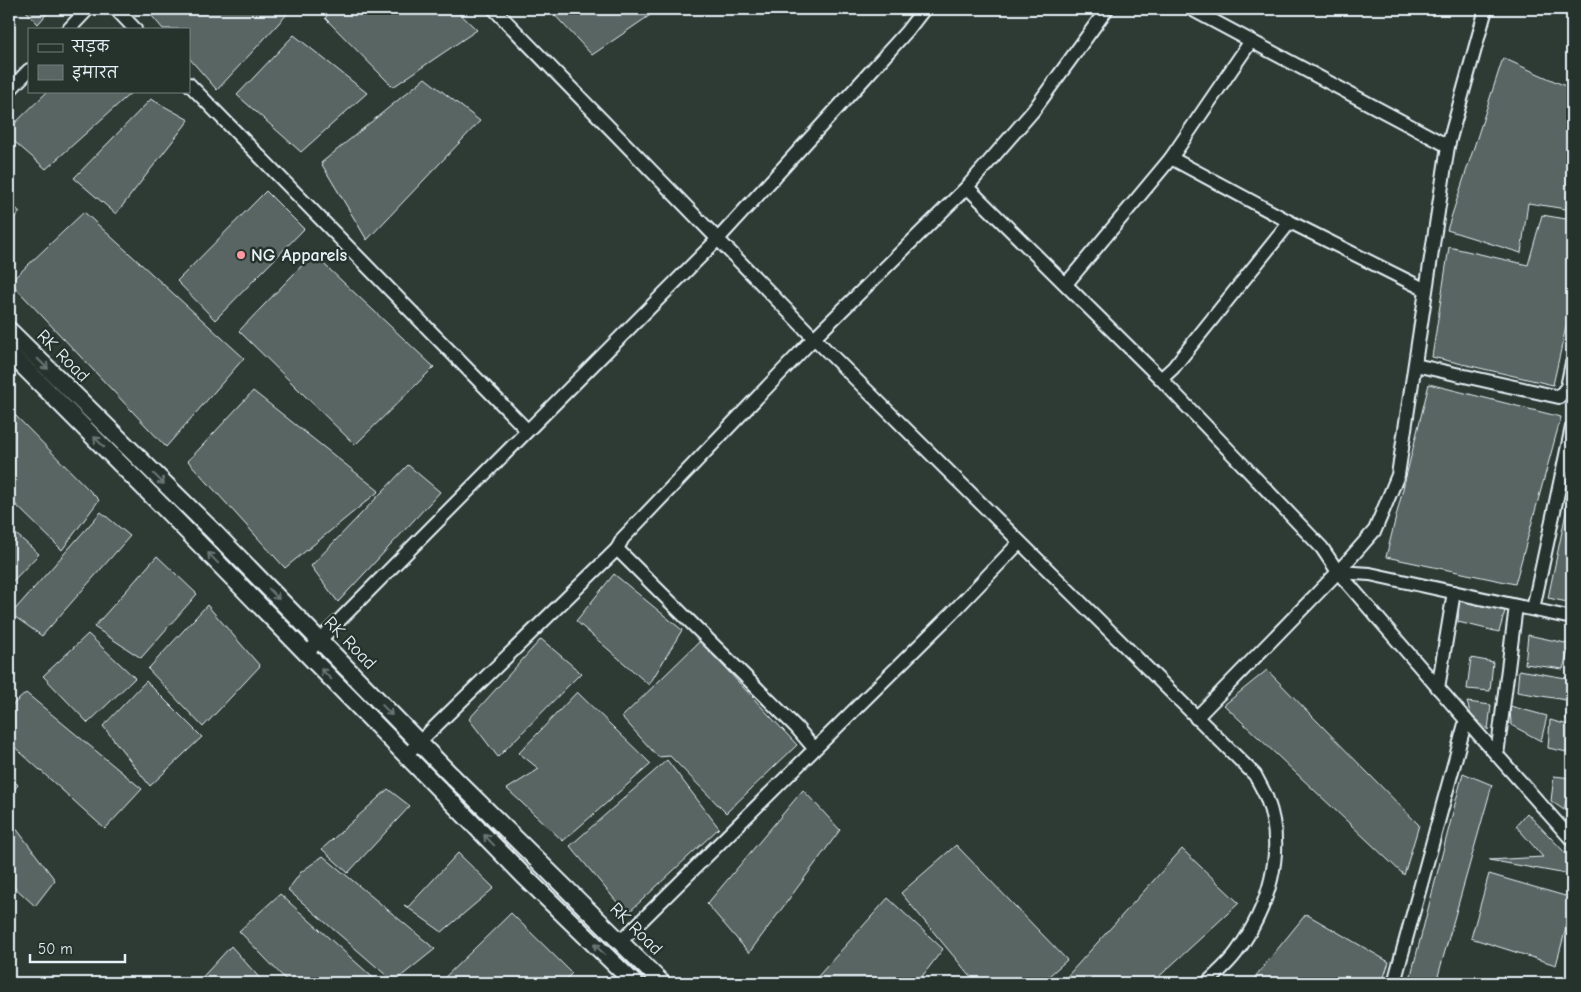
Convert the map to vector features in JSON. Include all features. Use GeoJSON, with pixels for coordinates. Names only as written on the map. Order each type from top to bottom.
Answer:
{"type":"FeatureCollection","features":[{"type":"Feature","properties":{"kind":"street"},"geometry":{"type":"LineString","coordinates":[[70,28],[88,9]]}},
{"type":"Feature","properties":{"kind":"street"},"geometry":{"type":"LineString","coordinates":[[116,9],[134,28]]}},
{"type":"Feature","properties":{"kind":"street"},"geometry":{"type":"LineString","coordinates":[[494,9],[814,338],[1255,775],[1267,799],[1276,837],[1275,866],[1269,892],[1248,934],[1236,954],[1207,983]]}},
{"type":"Feature","properties":{"kind":"street"},"geometry":{"type":"LineString","coordinates":[[306,654],[718,239],[907,31],[924,9]]}},
{"type":"Feature","properties":{"kind":"street"},"geometry":{"type":"LineString","coordinates":[[406,755],[616,548],[814,338],[967,187],[1033,111],[1107,9]]}},
{"type":"Feature","properties":{"kind":"street"},"geometry":{"type":"LineString","coordinates":[[1191,9],[1448,146]]}},
{"type":"Feature","properties":{"kind":"street"},"geometry":{"type":"LineString","coordinates":[[1196,718],[1338,572],[1375,530],[1398,475],[1448,146],[1486,9]]}},
{"type":"Feature","properties":{"kind":"street"},"geometry":{"type":"LineString","coordinates":[[1066,284],[1171,158],[1251,41]]}},
{"type":"Feature","properties":{"kind":"street"},"geometry":{"type":"LineString","coordinates":[[9,91],[28,71]]}},
{"type":"Feature","properties":{"kind":"street"},"geometry":{"type":"LineString","coordinates":[[190,85],[527,430]]}},
{"type":"Feature","properties":{"kind":"street"},"geometry":{"type":"LineString","coordinates":[[1171,158],[1290,222],[1426,290]]}},
{"type":"Feature","properties":{"kind":"street"},"geometry":{"type":"LineString","coordinates":[[967,187],[1161,379],[1322,548],[1338,572],[1572,840]]}},
{"type":"Feature","properties":{"kind":"street"},"geometry":{"type":"LineString","coordinates":[[1161,379],[1173,368],[1290,222]]}},
{"type":"Feature","properties":{"kind":"street","name":"RK Road"},"geometry":{"type":"LineString","coordinates":[[9,330],[204,522],[419,742],[662,983]]}},
{"type":"Feature","properties":{"kind":"street","name":"RK Road"},"geometry":{"type":"LineString","coordinates":[[9,352],[523,875],[634,983]]}},
{"type":"Feature","properties":{"kind":"street"},"geometry":{"type":"LineString","coordinates":[[1415,365],[1559,397],[1567,387],[1572,363]]}},
{"type":"Feature","properties":{"kind":"street"},"geometry":{"type":"LineString","coordinates":[[1533,610],[1572,427]]}},
{"type":"Feature","properties":{"kind":"street"},"geometry":{"type":"LineString","coordinates":[[620,942],[951,614],[1019,543]]}},
{"type":"Feature","properties":{"kind":"street"},"geometry":{"type":"LineString","coordinates":[[616,548],[796,727],[814,748]]}},
{"type":"Feature","properties":{"kind":"street"},"geometry":{"type":"LineString","coordinates":[[1338,572],[1370,574],[1572,618]]}},
{"type":"Feature","properties":{"kind":"street"},"geometry":{"type":"LineString","coordinates":[[1438,688],[1454,592]]}},
{"type":"Feature","properties":{"kind":"street"},"geometry":{"type":"LineString","coordinates":[[1497,755],[1516,606]]}},
{"type":"Feature","properties":{"kind":"street"},"geometry":{"type":"LineString","coordinates":[[1394,983],[1466,720]]}},
{"type":"Feature","properties":{"kind":"building"},"geometry":{"type":"Polygon","coordinates":[[[24,9],[51,9],[38,24],[24,9]]]}},
{"type":"Feature","properties":{"kind":"building"},"geometry":{"type":"Polygon","coordinates":[[[146,9],[288,9],[290,11],[217,90],[190,59],[190,28],[162,28],[146,9]]]}},
{"type":"Feature","properties":{"kind":"building"},"geometry":{"type":"Polygon","coordinates":[[[333,9],[455,9],[477,30],[393,87],[325,18],[333,9]]]}},
{"type":"Feature","properties":{"kind":"building"},"geometry":{"type":"Polygon","coordinates":[[[549,9],[659,9],[592,55],[549,9]]]}},
{"type":"Feature","properties":{"kind":"building"},"geometry":{"type":"Polygon","coordinates":[[[294,35],[367,93],[301,152],[237,95],[294,35]]]}},
{"type":"Feature","properties":{"kind":"building"},"geometry":{"type":"Polygon","coordinates":[[[1503,58],[1572,89],[1572,210],[1528,203],[1521,253],[1447,230],[1503,58]]]}},
{"type":"Feature","properties":{"kind":"building"},"geometry":{"type":"Polygon","coordinates":[[[425,78],[480,121],[367,240],[321,163],[425,78]]]}},
{"type":"Feature","properties":{"kind":"building"},"geometry":{"type":"Polygon","coordinates":[[[47,92],[132,92],[46,169],[9,137],[9,129],[47,92]]]}},
{"type":"Feature","properties":{"kind":"building"},"geometry":{"type":"Polygon","coordinates":[[[151,99],[189,120],[116,214],[74,178],[151,99]]]}},
{"type":"Feature","properties":{"kind":"building","name":"NG Apparels"},"geometry":{"type":"Polygon","coordinates":[[[266,191],[304,229],[215,320],[177,281],[266,191]]]}},
{"type":"Feature","properties":{"kind":"building"},"geometry":{"type":"Polygon","coordinates":[[[9,202],[20,212],[9,224],[9,202]]]}},
{"type":"Feature","properties":{"kind":"building"},"geometry":{"type":"Polygon","coordinates":[[[84,212],[244,358],[166,447],[10,282],[84,212]]]}},
{"type":"Feature","properties":{"kind":"building"},"geometry":{"type":"Polygon","coordinates":[[[1542,215],[1572,220],[1572,300],[1553,385],[1432,357],[1449,247],[1528,265],[1542,215]]]}},
{"type":"Feature","properties":{"kind":"building"},"geometry":{"type":"Polygon","coordinates":[[[313,254],[434,367],[355,445],[239,331],[313,254]]]}},
{"type":"Feature","properties":{"kind":"building"},"geometry":{"type":"Polygon","coordinates":[[[1429,384],[1561,417],[1515,584],[1386,557],[1429,384]]]}},
{"type":"Feature","properties":{"kind":"building"},"geometry":{"type":"Polygon","coordinates":[[[253,391],[379,491],[285,568],[188,461],[253,391]]]}},
{"type":"Feature","properties":{"kind":"building"},"geometry":{"type":"Polygon","coordinates":[[[9,409],[99,500],[62,550],[9,498],[9,409]]]}},
{"type":"Feature","properties":{"kind":"building"},"geometry":{"type":"Polygon","coordinates":[[[408,465],[440,492],[338,602],[311,566],[408,465]]]}},
{"type":"Feature","properties":{"kind":"building"},"geometry":{"type":"Polygon","coordinates":[[[1572,484],[1572,603],[1548,598],[1572,484]]]}},
{"type":"Feature","properties":{"kind":"building"},"geometry":{"type":"Polygon","coordinates":[[[101,512],[130,536],[42,636],[11,614],[101,512]]]}},
{"type":"Feature","properties":{"kind":"building"},"geometry":{"type":"Polygon","coordinates":[[[9,528],[39,554],[9,585],[9,528]]]}},
{"type":"Feature","properties":{"kind":"building"},"geometry":{"type":"Polygon","coordinates":[[[157,556],[197,594],[141,658],[94,627],[157,556]]]}},
{"type":"Feature","properties":{"kind":"building"},"geometry":{"type":"Polygon","coordinates":[[[614,574],[682,630],[649,685],[576,621],[614,574]]]}},
{"type":"Feature","properties":{"kind":"building"},"geometry":{"type":"Polygon","coordinates":[[[1459,601],[1505,611],[1499,632],[1458,622],[1459,601]]]}},
{"type":"Feature","properties":{"kind":"building"},"geometry":{"type":"Polygon","coordinates":[[[207,605],[260,666],[203,727],[148,669],[207,605]]]}},
{"type":"Feature","properties":{"kind":"building"},"geometry":{"type":"Polygon","coordinates":[[[88,634],[135,678],[88,723],[43,676],[88,634]]]}},
{"type":"Feature","properties":{"kind":"building"},"geometry":{"type":"Polygon","coordinates":[[[1528,635],[1570,644],[1563,669],[1525,664],[1528,635]]]}},
{"type":"Feature","properties":{"kind":"building"},"geometry":{"type":"Polygon","coordinates":[[[541,639],[581,673],[498,757],[469,719],[541,639]]]}},
{"type":"Feature","properties":{"kind":"building"},"geometry":{"type":"Polygon","coordinates":[[[700,641],[797,745],[726,813],[670,756],[658,757],[622,717],[700,641]]]}},
{"type":"Feature","properties":{"kind":"building"},"geometry":{"type":"Polygon","coordinates":[[[1471,658],[1493,662],[1490,691],[1467,689],[1471,658]]]}},
{"type":"Feature","properties":{"kind":"building"},"geometry":{"type":"Polygon","coordinates":[[[1267,670],[1419,825],[1404,875],[1224,705],[1267,670]]]}},
{"type":"Feature","properties":{"kind":"building"},"geometry":{"type":"Polygon","coordinates":[[[1519,670],[1572,679],[1572,701],[1517,692],[1519,670]]]}},
{"type":"Feature","properties":{"kind":"building"},"geometry":{"type":"Polygon","coordinates":[[[146,681],[202,737],[150,786],[103,726],[146,681]]]}},
{"type":"Feature","properties":{"kind":"building"},"geometry":{"type":"Polygon","coordinates":[[[577,692],[651,764],[563,841],[507,789],[539,769],[519,753],[577,692]]]}},
{"type":"Feature","properties":{"kind":"building"},"geometry":{"type":"Polygon","coordinates":[[[26,693],[142,789],[105,829],[9,742],[9,708],[26,693]]]}},
{"type":"Feature","properties":{"kind":"building"},"geometry":{"type":"Polygon","coordinates":[[[1467,702],[1491,705],[1488,730],[1471,715],[1467,702]]]}},
{"type":"Feature","properties":{"kind":"building"},"geometry":{"type":"Polygon","coordinates":[[[1568,704],[1572,705],[1572,721],[1566,719],[1568,704]]]}},
{"type":"Feature","properties":{"kind":"building"},"geometry":{"type":"Polygon","coordinates":[[[1510,706],[1547,716],[1541,741],[1511,725],[1510,706]]]}},
{"type":"Feature","properties":{"kind":"building"},"geometry":{"type":"Polygon","coordinates":[[[1550,720],[1572,726],[1572,753],[1548,748],[1550,720]]]}},
{"type":"Feature","properties":{"kind":"building"},"geometry":{"type":"Polygon","coordinates":[[[667,760],[719,828],[627,914],[570,846],[667,760]]]}},
{"type":"Feature","properties":{"kind":"building"},"geometry":{"type":"Polygon","coordinates":[[[1463,773],[1492,785],[1436,983],[1409,983],[1463,773]]]}},
{"type":"Feature","properties":{"kind":"building"},"geometry":{"type":"Polygon","coordinates":[[[9,776],[18,785],[9,796],[9,776]]]}},
{"type":"Feature","properties":{"kind":"building"},"geometry":{"type":"Polygon","coordinates":[[[1554,776],[1571,778],[1564,810],[1551,801],[1554,776]]]}},
{"type":"Feature","properties":{"kind":"building"},"geometry":{"type":"Polygon","coordinates":[[[388,789],[410,806],[348,873],[322,849],[388,789]]]}},
{"type":"Feature","properties":{"kind":"building"},"geometry":{"type":"Polygon","coordinates":[[[803,790],[840,830],[749,953],[707,904],[803,790]]]}},
{"type":"Feature","properties":{"kind":"building"},"geometry":{"type":"Polygon","coordinates":[[[1527,813],[1572,860],[1572,875],[1489,860],[1543,857],[1516,826],[1527,813]]]}},
{"type":"Feature","properties":{"kind":"building"},"geometry":{"type":"Polygon","coordinates":[[[9,819],[55,880],[35,906],[9,882],[9,819]]]}},
{"type":"Feature","properties":{"kind":"building"},"geometry":{"type":"Polygon","coordinates":[[[956,845],[1067,960],[1041,983],[976,983],[901,893],[956,845]]]}},
{"type":"Feature","properties":{"kind":"building"},"geometry":{"type":"Polygon","coordinates":[[[1182,849],[1239,903],[1152,983],[1061,983],[1182,849]]]}},
{"type":"Feature","properties":{"kind":"building"},"geometry":{"type":"Polygon","coordinates":[[[458,853],[494,888],[442,932],[404,905],[408,907],[458,853]]]}},
{"type":"Feature","properties":{"kind":"building"},"geometry":{"type":"Polygon","coordinates":[[[323,856],[435,949],[394,982],[288,890],[301,872],[323,856]]]}},
{"type":"Feature","properties":{"kind":"building"},"geometry":{"type":"Polygon","coordinates":[[[1489,874],[1572,898],[1572,906],[1556,965],[1471,938],[1489,874]]]}},
{"type":"Feature","properties":{"kind":"building"},"geometry":{"type":"Polygon","coordinates":[[[280,894],[379,983],[289,983],[239,931],[280,894]]]}},
{"type":"Feature","properties":{"kind":"building"},"geometry":{"type":"Polygon","coordinates":[[[888,898],[943,949],[917,983],[812,983],[888,898]]]}},
{"type":"Feature","properties":{"kind":"building"},"geometry":{"type":"Polygon","coordinates":[[[511,913],[572,973],[563,983],[439,983],[511,913]]]}},
{"type":"Feature","properties":{"kind":"building"},"geometry":{"type":"Polygon","coordinates":[[[1306,914],[1389,962],[1382,983],[1250,983],[1306,914]]]}},
{"type":"Feature","properties":{"kind":"building"},"geometry":{"type":"Polygon","coordinates":[[[231,946],[264,983],[197,983],[231,946]]]}},
{"type":"Feature","properties":{"kind":"place","name":"NG Apparels"},"geometry":{"type":"Point","coordinates":[241,255]}}]}
